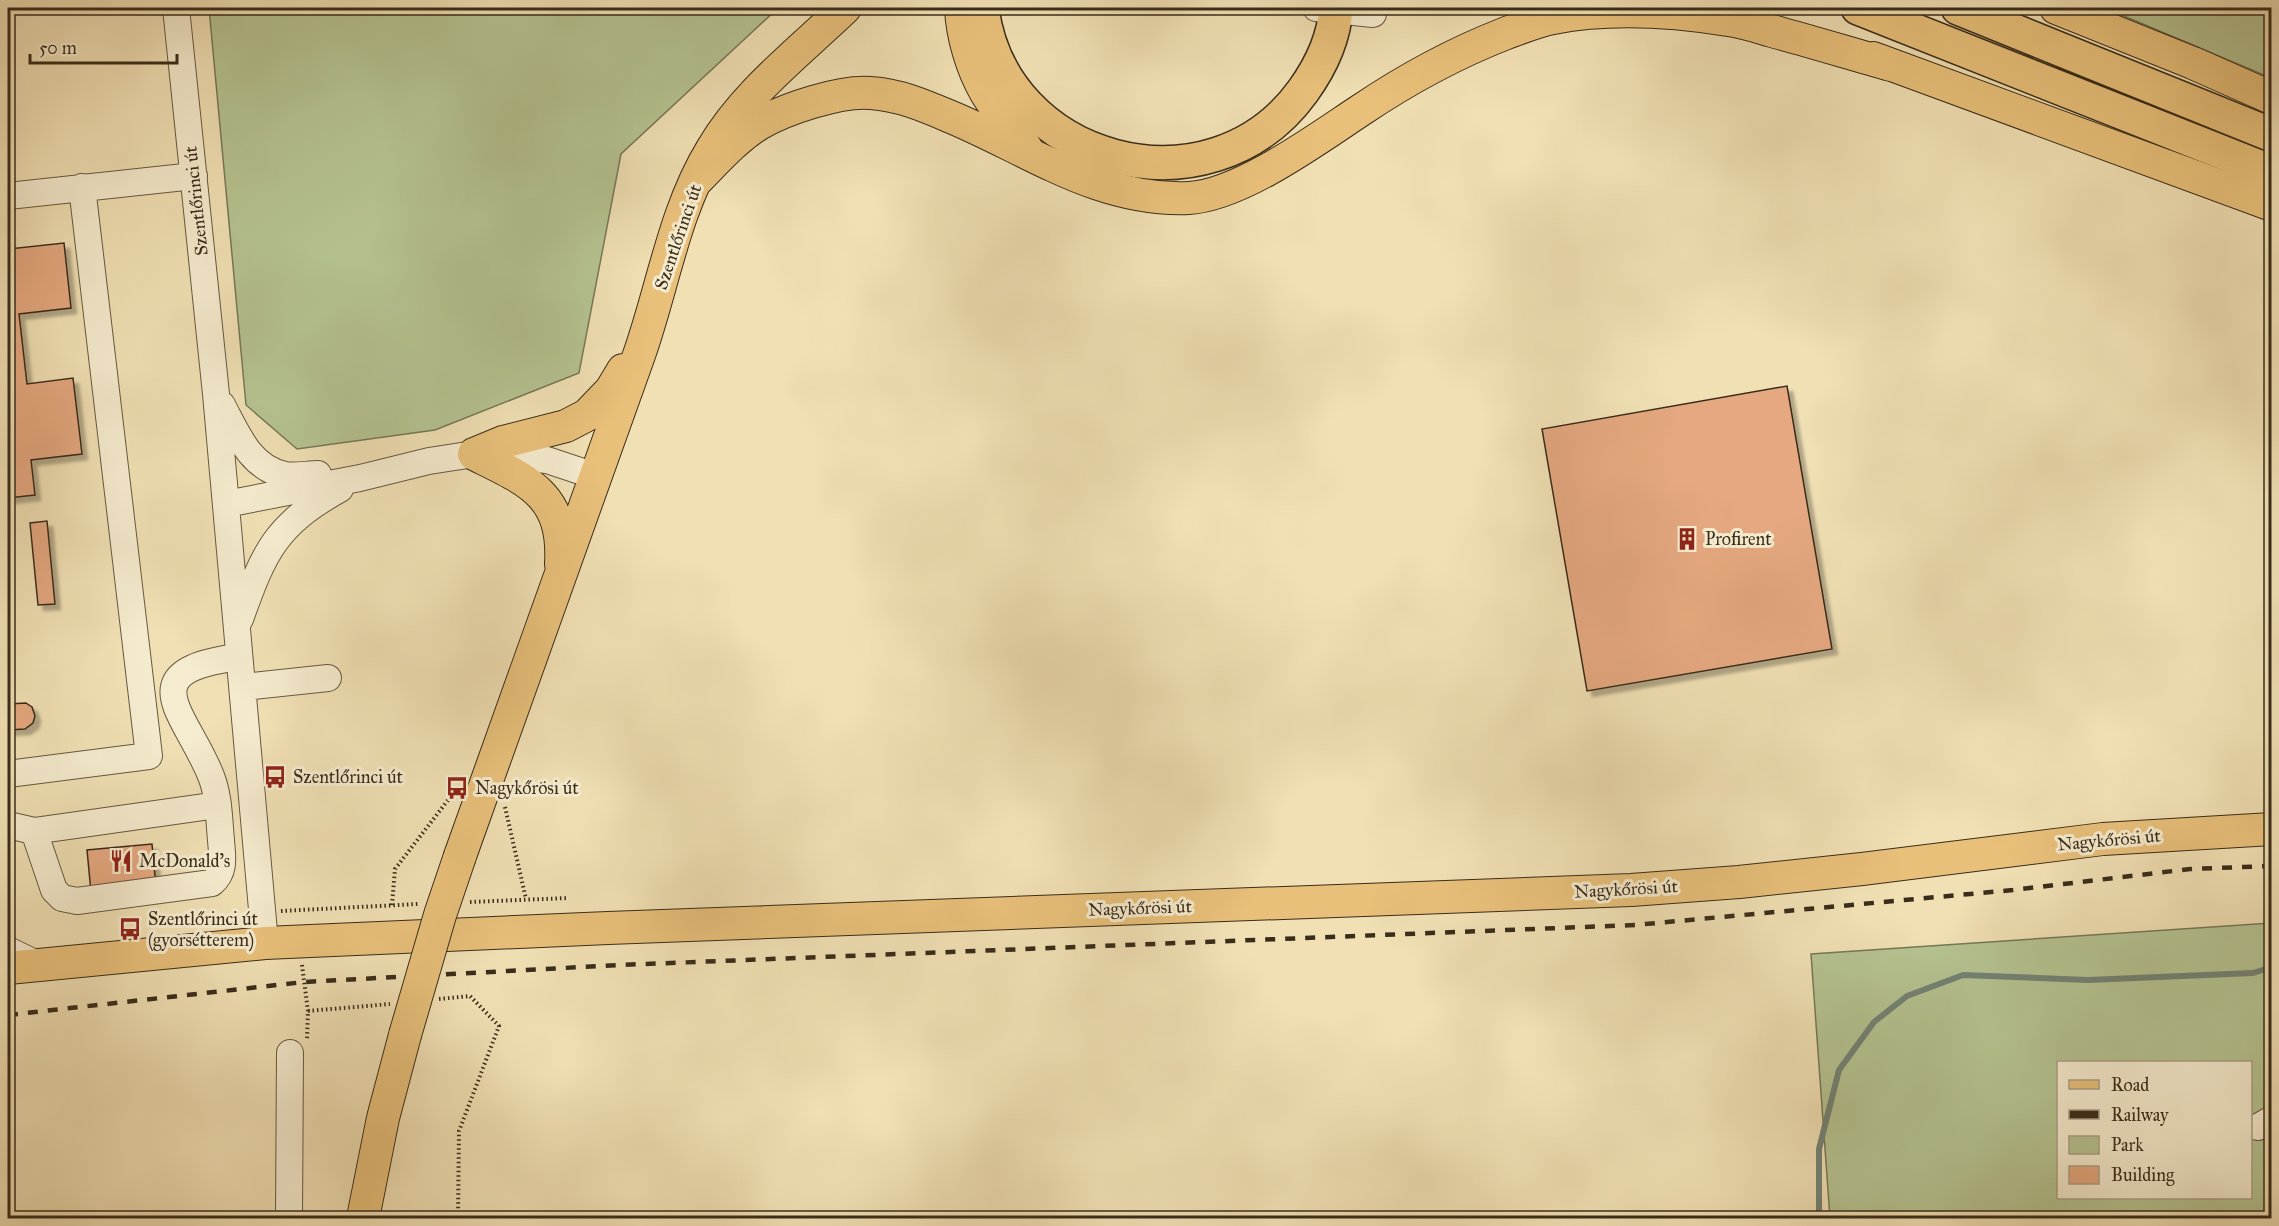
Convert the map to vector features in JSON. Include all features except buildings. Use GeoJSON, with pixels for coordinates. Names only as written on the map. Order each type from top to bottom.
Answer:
{"type":"FeatureCollection","features":[{"type":"Feature","properties":{"kind":"highway"},"geometry":{"type":"LineString","coordinates":[[982,8],[986,31],[1001,69],[1025,103],[1057,130],[1100,153],[1147,163],[1172,164],[1226,151],[1262,132],[1298,99],[1312,79],[1329,45],[1330,9]]}},
{"type":"Feature","properties":{"kind":"highway"},"geometry":{"type":"LineString","coordinates":[[1858,8],[2271,172]]}},
{"type":"Feature","properties":{"kind":"highway"},"geometry":{"type":"LineString","coordinates":[[1958,8],[2271,135]]}},
{"type":"Feature","properties":{"kind":"main road","name":"Szentlőrinci út"},"geometry":{"type":"LineString","coordinates":[[363,1218],[383,1118],[431,945],[460,856],[640,352],[683,211],[710,151],[727,125],[746,102],[845,8]]}},
{"type":"Feature","properties":{"kind":"main road"},"geometry":{"type":"LineString","coordinates":[[961,8],[975,70],[987,94],[1031,156]]}},
{"type":"Feature","properties":{"kind":"main road"},"geometry":{"type":"LineString","coordinates":[[1746,8],[1891,65],[2271,205]]}},
{"type":"Feature","properties":{"kind":"main road"},"geometry":{"type":"LineString","coordinates":[[2056,8],[2193,63],[2271,98]]}},
{"type":"Feature","properties":{"kind":"main road"},"geometry":{"type":"LineString","coordinates":[[696,181],[733,144],[758,125],[812,102],[868,92],[908,99],[989,133],[1079,178],[1115,190],[1162,197],[1192,198],[1228,188],[1262,172],[1296,153],[1405,80],[1460,52],[1551,18],[1586,13],[1654,11],[1731,20],[1891,65]]}},
{"type":"Feature","properties":{"kind":"main road"},"geometry":{"type":"LineString","coordinates":[[474,454],[503,442],[566,426],[587,415],[611,390],[624,368],[640,352]]}},
{"type":"Feature","properties":{"kind":"main road"},"geometry":{"type":"LineString","coordinates":[[474,454],[519,476],[543,496],[557,522],[562,544],[560,580]]}},
{"type":"Feature","properties":{"kind":"main road","name":"Nagykőrösi út"},"geometry":{"type":"LineString","coordinates":[[8,968],[265,943],[1631,890],[1739,882],[1862,869],[2103,838],[2271,829]]}},
{"type":"Feature","properties":{"kind":"street","name":"Szentlőrinci út"},"geometry":{"type":"LineString","coordinates":[[158,8],[179,40]]}},
{"type":"Feature","properties":{"kind":"street","name":"Szentlőrinci út"},"geometry":{"type":"LineString","coordinates":[[176,8],[216,394],[265,943]]}},
{"type":"Feature","properties":{"kind":"street"},"geometry":{"type":"LineString","coordinates":[[1330,9],[1373,14]]}},
{"type":"Feature","properties":{"kind":"street"},"geometry":{"type":"LineString","coordinates":[[8,196],[82,186],[194,176]]}},
{"type":"Feature","properties":{"kind":"street"},"geometry":{"type":"LineString","coordinates":[[8,774],[149,756],[82,186]]}},
{"type":"Feature","properties":{"kind":"street"},"geometry":{"type":"LineString","coordinates":[[216,394],[244,447],[259,463],[286,475],[330,473],[360,478]]}},
{"type":"Feature","properties":{"kind":"street"},"geometry":{"type":"LineString","coordinates":[[226,504],[360,478],[429,461],[474,454],[547,460],[595,476]]}},
{"type":"Feature","properties":{"kind":"street"},"geometry":{"type":"LineString","coordinates":[[237,628],[258,569],[272,544],[309,507],[360,478]]}},
{"type":"Feature","properties":{"kind":"street"},"geometry":{"type":"LineString","coordinates":[[34,831],[54,890],[66,899],[77,901],[208,884],[220,875],[223,865],[218,806],[212,777],[176,710],[173,696],[175,681],[193,667],[240,657]]}},
{"type":"Feature","properties":{"kind":"street"},"geometry":{"type":"LineString","coordinates":[[243,687],[328,678]]}},
{"type":"Feature","properties":{"kind":"street"},"geometry":{"type":"LineString","coordinates":[[8,825],[34,831],[218,806]]}},
{"type":"Feature","properties":{"kind":"street"},"geometry":{"type":"LineString","coordinates":[[8,950],[39,965]]}},
{"type":"Feature","properties":{"kind":"street"},"geometry":{"type":"LineString","coordinates":[[289,1218],[290,1053]]}},
{"type":"Feature","properties":{"kind":"path"},"geometry":{"type":"LineString","coordinates":[[392,905],[395,869],[458,788]]}},
{"type":"Feature","properties":{"kind":"path"},"geometry":{"type":"LineString","coordinates":[[504,806],[526,900]]}},
{"type":"Feature","properties":{"kind":"path"},"geometry":{"type":"LineString","coordinates":[[290,1053],[308,1038],[308,1011],[301,965],[307,964],[306,910]]}},
{"type":"Feature","properties":{"kind":"path"},"geometry":{"type":"LineString","coordinates":[[435,1000],[470,996],[499,1026],[459,1131],[458,1217]]}},
{"type":"Feature","properties":{"kind":"path"},"geometry":{"type":"LineString","coordinates":[[308,1011],[400,1003]]}},
{"type":"Feature","properties":{"kind":"green space"},"geometry":{"type":"Polygon","coordinates":[[[209,8],[778,8],[621,154],[579,373],[435,430],[297,449],[246,405],[209,8]]]}},
{"type":"Feature","properties":{"kind":"green space"},"geometry":{"type":"Polygon","coordinates":[[[2105,8],[2271,8],[2271,78],[2105,8]]]}},
{"type":"Feature","properties":{"kind":"green space"},"geometry":{"type":"Polygon","coordinates":[[[2271,923],[2271,1218],[1830,1218],[1811,954],[2271,923]]]}},
{"type":"Feature","properties":{"kind":"waterway"},"geometry":{"type":"LineString","coordinates":[[1819,1218],[1819,1149],[1839,1070],[1874,1022],[1907,996],[1963,975],[2088,980],[2253,973],[2272,967]]}},
{"type":"Feature","properties":{"kind":"railway"},"geometry":{"type":"LineString","coordinates":[[8,1015],[304,982],[619,965],[1635,925],[2013,890],[2190,869],[2272,866]]}},
{"type":"Feature","properties":{"kind":"place","name":"Profirent"},"geometry":{"type":"Point","coordinates":[1687,539]}},
{"type":"Feature","properties":{"kind":"place","name":"Szentlőrinci út"},"geometry":{"type":"Point","coordinates":[275,777]}},
{"type":"Feature","properties":{"kind":"place","name":"Nagykőrösi út"},"geometry":{"type":"Point","coordinates":[457,788]}},
{"type":"Feature","properties":{"kind":"place","name":"McDonald's"},"geometry":{"type":"Point","coordinates":[121,861]}},
{"type":"Feature","properties":{"kind":"place","name":"Szentlőrinci út (gyorsétterem)"},"geometry":{"type":"Point","coordinates":[130,929]}}]}
